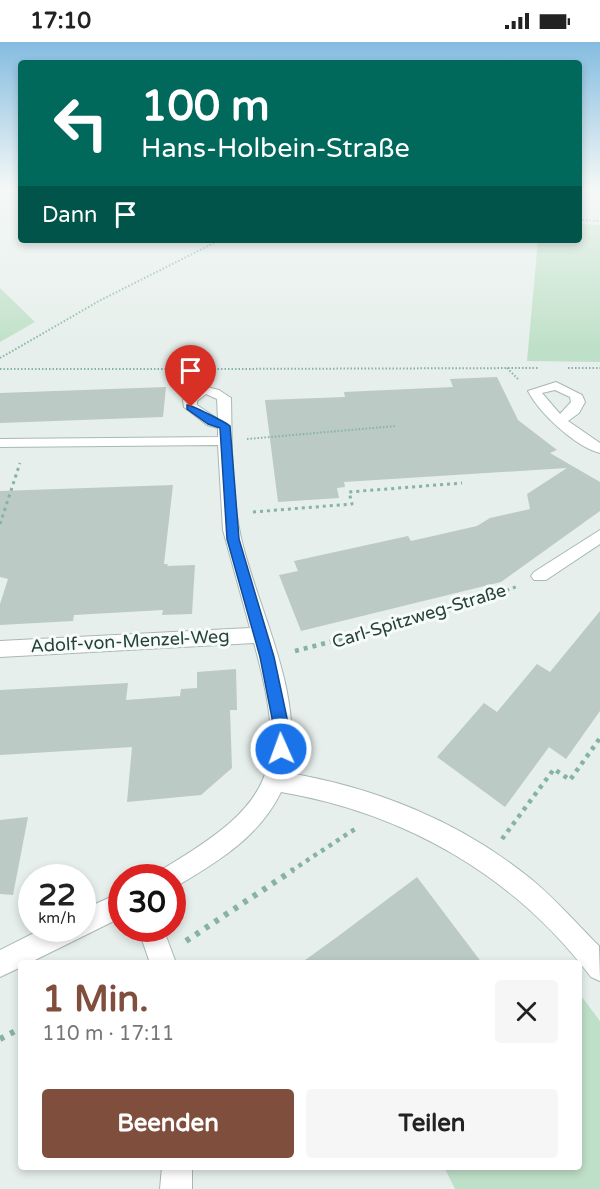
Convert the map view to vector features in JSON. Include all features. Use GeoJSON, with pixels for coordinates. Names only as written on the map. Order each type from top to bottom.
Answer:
{"type":"FeatureCollection","features":[{"type":"Feature","properties":{"kind":"street"},"geometry":{"type":"LineString","coordinates":[[560,420],[600,449]]}},
{"type":"Feature","properties":{"kind":"street"},"geometry":{"type":"LineString","coordinates":[[0,443],[225,434],[233,539],[280,718],[281,749],[275,781],[248,825],[218,848],[186,868]]}},
{"type":"Feature","properties":{"kind":"street"},"geometry":{"type":"LineString","coordinates":[[540,576],[600,536]]}},
{"type":"Feature","properties":{"kind":"street","name":"Adolf-von-Menzel-Weg"},"geometry":{"type":"LineString","coordinates":[[0,649],[260,635]]}},
{"type":"Feature","properties":{"kind":"street"},"geometry":{"type":"LineString","coordinates":[[275,781],[311,786],[385,808],[449,837],[518,883],[600,968]]}},
{"type":"Feature","properties":{"kind":"street"},"geometry":{"type":"LineString","coordinates":[[0,964],[44,942]]}},
{"type":"Feature","properties":{"kind":"street"},"geometry":{"type":"LineString","coordinates":[[155,942],[162,960]]}},
{"type":"Feature","properties":{"kind":"street"},"geometry":{"type":"LineString","coordinates":[[176,1189],[177,1170]]}},
{"type":"Feature","properties":{"kind":"path"},"geometry":{"type":"LineString","coordinates":[[0,358],[101,300],[214,243]]}},
{"type":"Feature","properties":{"kind":"path"},"geometry":{"type":"LineString","coordinates":[[0,369],[543,368]]}},
{"type":"Feature","properties":{"kind":"path"},"geometry":{"type":"LineString","coordinates":[[566,368],[600,368]]}},
{"type":"Feature","properties":{"kind":"path"},"geometry":{"type":"LineString","coordinates":[[225,434],[396,426]]}},
{"type":"Feature","properties":{"kind":"path"},"geometry":{"type":"LineString","coordinates":[[0,524],[27,443]]}},
{"type":"Feature","properties":{"kind":"path"},"geometry":{"type":"LineString","coordinates":[[231,513],[352,504],[349,492],[462,483]]}},
{"type":"Feature","properties":{"kind":"path"},"geometry":{"type":"LineString","coordinates":[[0,507],[6,507]]}},
{"type":"Feature","properties":{"kind":"path","name":"Carl-Spitzweg-Straße"},"geometry":{"type":"LineString","coordinates":[[296,651],[464,607],[540,576]]}},
{"type":"Feature","properties":{"kind":"path"},"geometry":{"type":"LineString","coordinates":[[486,862],[554,769],[570,780],[600,738]]}},
{"type":"Feature","properties":{"kind":"path"},"geometry":{"type":"LineString","coordinates":[[162,960],[385,808]]}},
{"type":"Feature","properties":{"kind":"path"},"geometry":{"type":"LineString","coordinates":[[0,1039],[18,1030]]}},
{"type":"Feature","properties":{"kind":"green space"},"geometry":{"type":"Polygon","coordinates":[[[600,241],[600,362],[527,361],[538,243],[600,241]]]}},
{"type":"Feature","properties":{"kind":"green space"},"geometry":{"type":"Polygon","coordinates":[[[0,288],[35,322],[0,342],[0,288]]]}},
{"type":"Feature","properties":{"kind":"green space"},"geometry":{"type":"Polygon","coordinates":[[[582,997],[600,1021],[600,1189],[455,1189],[446,1170],[582,1170],[582,997]]]}},
{"type":"Feature","properties":{"kind":"building"},"geometry":{"type":"Polygon","coordinates":[[[497,377],[518,420],[557,450],[550,453],[600,482],[600,511],[501,582],[301,631],[279,575],[298,571],[294,561],[408,536],[411,541],[477,526],[490,518],[530,509],[527,494],[567,468],[344,482],[345,487],[337,488],[339,498],[278,502],[265,400],[345,397],[344,392],[453,387],[450,379],[497,377]]]}},
{"type":"Feature","properties":{"kind":"building"},"geometry":{"type":"Polygon","coordinates":[[[166,387],[163,417],[0,423],[0,393],[166,387]]]}},
{"type":"Feature","properties":{"kind":"building"},"geometry":{"type":"Polygon","coordinates":[[[173,485],[164,564],[168,564],[167,566],[195,565],[192,614],[162,615],[163,610],[74,615],[73,621],[0,625],[0,604],[8,579],[0,577],[0,491],[173,485]]]}},
{"type":"Feature","properties":{"kind":"building"},"geometry":{"type":"Polygon","coordinates":[[[600,611],[600,711],[566,759],[549,747],[505,807],[437,757],[484,703],[497,712],[537,664],[550,672],[600,611]]]}},
{"type":"Feature","properties":{"kind":"building"},"geometry":{"type":"Polygon","coordinates":[[[236,669],[237,710],[230,710],[232,768],[201,795],[127,802],[132,747],[0,755],[0,690],[128,683],[126,700],[180,696],[181,689],[197,688],[197,672],[236,669]]]}},
{"type":"Feature","properties":{"kind":"building"},"geometry":{"type":"Polygon","coordinates":[[[28,817],[13,895],[0,894],[0,820],[28,817]]]}},
{"type":"Feature","properties":{"kind":"building"},"geometry":{"type":"Polygon","coordinates":[[[417,877],[480,960],[305,960],[417,877]]]}},
{"type":"Feature","properties":{"kind":"route"},"geometry":{"type":"LineString","coordinates":[[191,407],[212,422],[225,426],[233,539],[267,657],[280,718],[281,749]]}}]}
